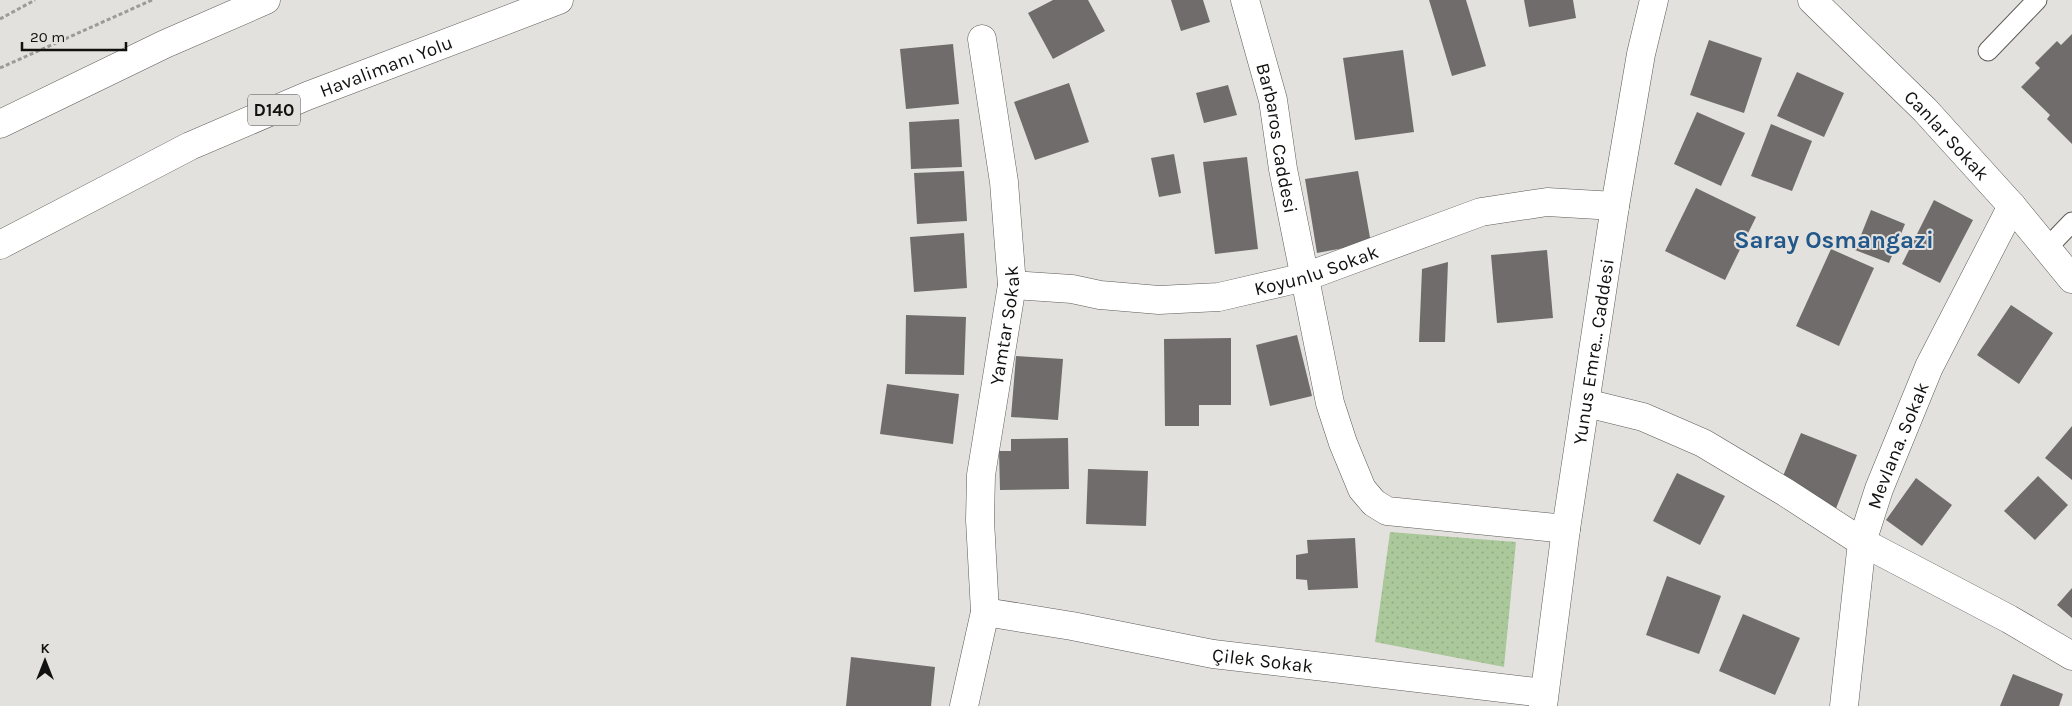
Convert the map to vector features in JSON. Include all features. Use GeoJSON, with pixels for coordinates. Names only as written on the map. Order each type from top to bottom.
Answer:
{"type":"FeatureCollection","features":[{"type":"Feature","properties":{"kind":"main road"},"geometry":{"type":"LineString","coordinates":[[0,124],[165,44],[266,0]]}},
{"type":"Feature","properties":{"kind":"main road","name":"Havalimanı Yolu"},"geometry":{"type":"LineString","coordinates":[[0,245],[190,146],[307,96],[559,0]]}},
{"type":"Feature","properties":{"kind":"main road","name":"Barbaros Caddesi"},"geometry":{"type":"LineString","coordinates":[[1245,0],[1273,100],[1283,169],[1330,403],[1343,443],[1362,489],[1374,502],[1387,511],[1566,529]]}},
{"type":"Feature","properties":{"kind":"main road","name":"Yunus Emre... Caddesi"},"geometry":{"type":"LineString","coordinates":[[1544,699],[1566,529],[1615,206],[1641,54],[1654,0]]}},
{"type":"Feature","properties":{"kind":"main road","name":"Canlar Sokak"},"geometry":{"type":"LineString","coordinates":[[1812,0],[1925,110],[2012,206],[2072,279]]}},
{"type":"Feature","properties":{"kind":"main road","name":"Yamtar Sokak"},"geometry":{"type":"LineString","coordinates":[[964,706],[985,612],[980,520],[982,475],[1012,286],[1004,182],[982,40]]}},
{"type":"Feature","properties":{"kind":"main road","name":"Koyunlu Sokak"},"geometry":{"type":"LineString","coordinates":[[1012,286],[1072,289],[1100,295],[1159,300],[1219,297],[1305,277],[1480,212],[1547,202],[1615,206]]}},
{"type":"Feature","properties":{"kind":"main road","name":"Mevlana. Sokak"},"geometry":{"type":"LineString","coordinates":[[1844,706],[1862,542],[1879,489],[1929,368],[2012,206]]}},
{"type":"Feature","properties":{"kind":"main road"},"geometry":{"type":"LineString","coordinates":[[1586,403],[1643,417],[1703,442],[1862,542],[2009,619],[2072,656]]}},
{"type":"Feature","properties":{"kind":"main road","name":"Çilek Sokak"},"geometry":{"type":"LineString","coordinates":[[985,612],[1072,626],[1213,654],[1544,699]]}},
{"type":"Feature","properties":{"kind":"lane"},"geometry":{"type":"LineString","coordinates":[[1988,51],[2037,0]]}},
{"type":"Feature","properties":{"kind":"lane"},"geometry":{"type":"LineString","coordinates":[[2047,248],[2072,222]]}},
{"type":"Feature","properties":{"kind":"path"},"geometry":{"type":"LineString","coordinates":[[0,19],[35,0]]}},
{"type":"Feature","properties":{"kind":"path"},"geometry":{"type":"LineString","coordinates":[[0,68],[152,0]]}},
{"type":"Feature","properties":{"kind":"green space"},"geometry":{"type":"Polygon","coordinates":[[[1390,532],[1516,542],[1504,667],[1375,642],[1390,532]]]}},
{"type":"Feature","properties":{"kind":"building"},"geometry":{"type":"Polygon","coordinates":[[[1053,0],[1088,0],[1105,31],[1053,59],[1028,13],[1053,0]]]}},
{"type":"Feature","properties":{"kind":"building"},"geometry":{"type":"Polygon","coordinates":[[[1171,0],[1203,0],[1210,22],[1181,31],[1171,0]]]}},
{"type":"Feature","properties":{"kind":"building"},"geometry":{"type":"Polygon","coordinates":[[[1429,0],[1466,0],[1486,66],[1452,76],[1429,0]]]}},
{"type":"Feature","properties":{"kind":"building"},"geometry":{"type":"Polygon","coordinates":[[[1524,0],[1573,0],[1576,18],[1529,27],[1524,0]]]}},
{"type":"Feature","properties":{"kind":"building"},"geometry":{"type":"Polygon","coordinates":[[[2072,34],[2072,144],[2047,119],[2050,115],[2021,87],[2040,68],[2035,63],[2057,41],[2061,45],[2072,34]]]}},
{"type":"Feature","properties":{"kind":"building"},"geometry":{"type":"Polygon","coordinates":[[[1709,40],[1762,58],[1744,113],[1690,95],[1709,40]]]}},
{"type":"Feature","properties":{"kind":"building"},"geometry":{"type":"Polygon","coordinates":[[[953,44],[959,104],[906,109],[900,49],[953,44]]]}},
{"type":"Feature","properties":{"kind":"building"},"geometry":{"type":"Polygon","coordinates":[[[1403,50],[1414,132],[1355,140],[1343,58],[1403,50]]]}},
{"type":"Feature","properties":{"kind":"building"},"geometry":{"type":"Polygon","coordinates":[[[1797,72],[1844,93],[1824,137],[1777,116],[1797,72]]]}},
{"type":"Feature","properties":{"kind":"building"},"geometry":{"type":"Polygon","coordinates":[[[1069,83],[1089,142],[1035,160],[1014,102],[1069,83]]]}},
{"type":"Feature","properties":{"kind":"building"},"geometry":{"type":"Polygon","coordinates":[[[1228,85],[1237,115],[1204,123],[1196,93],[1228,85]]]}},
{"type":"Feature","properties":{"kind":"building"},"geometry":{"type":"Polygon","coordinates":[[[1697,112],[1745,133],[1721,186],[1674,164],[1697,112]]]}},
{"type":"Feature","properties":{"kind":"building"},"geometry":{"type":"Polygon","coordinates":[[[959,119],[962,167],[911,169],[909,122],[959,119]]]}},
{"type":"Feature","properties":{"kind":"building"},"geometry":{"type":"Polygon","coordinates":[[[1771,124],[1812,141],[1792,191],[1751,176],[1771,124]]]}},
{"type":"Feature","properties":{"kind":"building"},"geometry":{"type":"Polygon","coordinates":[[[1174,154],[1181,193],[1159,197],[1151,158],[1174,154]]]}},
{"type":"Feature","properties":{"kind":"building"},"geometry":{"type":"Polygon","coordinates":[[[1247,157],[1258,249],[1215,254],[1203,162],[1247,157]]]}},
{"type":"Feature","properties":{"kind":"building"},"geometry":{"type":"Polygon","coordinates":[[[964,171],[967,221],[917,224],[914,173],[964,171]]]}},
{"type":"Feature","properties":{"kind":"building"},"geometry":{"type":"Polygon","coordinates":[[[1358,171],[1371,243],[1317,253],[1305,179],[1358,171]]]}},
{"type":"Feature","properties":{"kind":"building"},"geometry":{"type":"Polygon","coordinates":[[[1696,188],[1756,217],[1725,280],[1665,251],[1696,188]]]}},
{"type":"Feature","properties":{"kind":"building"},"geometry":{"type":"Polygon","coordinates":[[[1934,200],[1973,220],[1940,283],[1902,264],[1934,200]]]}},
{"type":"Feature","properties":{"kind":"building"},"geometry":{"type":"Polygon","coordinates":[[[1871,210],[1905,224],[1889,263],[1855,250],[1871,210]]]}},
{"type":"Feature","properties":{"kind":"building"},"geometry":{"type":"Polygon","coordinates":[[[964,233],[967,288],[914,292],[910,237],[964,233]]]}},
{"type":"Feature","properties":{"kind":"building"},"geometry":{"type":"Polygon","coordinates":[[[1831,249],[1874,268],[1839,346],[1796,326],[1831,249]]]}},
{"type":"Feature","properties":{"kind":"building"},"geometry":{"type":"Polygon","coordinates":[[[1547,250],[1553,318],[1497,323],[1491,255],[1547,250]]]}},
{"type":"Feature","properties":{"kind":"building"},"geometry":{"type":"Polygon","coordinates":[[[1448,262],[1445,342],[1419,342],[1422,269],[1448,262]]]}},
{"type":"Feature","properties":{"kind":"building"},"geometry":{"type":"Polygon","coordinates":[[[2011,305],[2053,333],[2019,384],[1977,355],[2011,305]]]}},
{"type":"Feature","properties":{"kind":"building"},"geometry":{"type":"Polygon","coordinates":[[[906,315],[966,317],[964,375],[905,374],[906,315]]]}},
{"type":"Feature","properties":{"kind":"building"},"geometry":{"type":"Polygon","coordinates":[[[1297,335],[1312,396],[1270,406],[1256,345],[1297,335]]]}},
{"type":"Feature","properties":{"kind":"building"},"geometry":{"type":"Polygon","coordinates":[[[1231,338],[1231,405],[1199,405],[1199,426],[1165,426],[1164,339],[1231,338]]]}},
{"type":"Feature","properties":{"kind":"building"},"geometry":{"type":"Polygon","coordinates":[[[1016,356],[1063,359],[1058,420],[1011,417],[1016,356]]]}},
{"type":"Feature","properties":{"kind":"building"},"geometry":{"type":"Polygon","coordinates":[[[887,384],[959,394],[953,444],[880,434],[887,384]]]}},
{"type":"Feature","properties":{"kind":"building"},"geometry":{"type":"Polygon","coordinates":[[[2072,426],[2072,480],[2045,458],[2072,426]]]}},
{"type":"Feature","properties":{"kind":"building"},"geometry":{"type":"Polygon","coordinates":[[[1801,433],[1857,455],[1835,511],[1778,488],[1801,433]]]}},
{"type":"Feature","properties":{"kind":"building"},"geometry":{"type":"Polygon","coordinates":[[[1068,438],[1069,489],[1000,490],[999,451],[1011,451],[1011,439],[1068,438]]]}},
{"type":"Feature","properties":{"kind":"building"},"geometry":{"type":"Polygon","coordinates":[[[1088,469],[1148,471],[1146,526],[1086,524],[1088,469]]]}},
{"type":"Feature","properties":{"kind":"building"},"geometry":{"type":"Polygon","coordinates":[[[1677,473],[1725,496],[1700,545],[1653,521],[1677,473]]]}},
{"type":"Feature","properties":{"kind":"building"},"geometry":{"type":"Polygon","coordinates":[[[2038,476],[2068,505],[2035,540],[2004,511],[2038,476]]]}},
{"type":"Feature","properties":{"kind":"building"},"geometry":{"type":"Polygon","coordinates":[[[1916,478],[1952,505],[1922,546],[1886,520],[1916,478]]]}},
{"type":"Feature","properties":{"kind":"building"},"geometry":{"type":"Polygon","coordinates":[[[1355,538],[1358,588],[1308,590],[1307,580],[1296,579],[1296,555],[1308,553],[1307,540],[1355,538]]]}},
{"type":"Feature","properties":{"kind":"building"},"geometry":{"type":"Polygon","coordinates":[[[1667,576],[1721,596],[1699,654],[1646,635],[1667,576]]]}},
{"type":"Feature","properties":{"kind":"building"},"geometry":{"type":"Polygon","coordinates":[[[2072,588],[2072,618],[2057,605],[2072,588]]]}},
{"type":"Feature","properties":{"kind":"building"},"geometry":{"type":"Polygon","coordinates":[[[1743,614],[1800,638],[1775,695],[1719,671],[1743,614]]]}},
{"type":"Feature","properties":{"kind":"building"},"geometry":{"type":"Polygon","coordinates":[[[851,657],[935,667],[931,706],[846,706],[851,657]]]}},
{"type":"Feature","properties":{"kind":"building"},"geometry":{"type":"Polygon","coordinates":[[[2013,674],[2063,694],[2059,706],[2000,706],[2013,674]]]}},
{"type":"Feature","properties":{"kind":"district","name":"Saray Osmangazi"},"geometry":{"type":"Point","coordinates":[1834,240]}}]}
